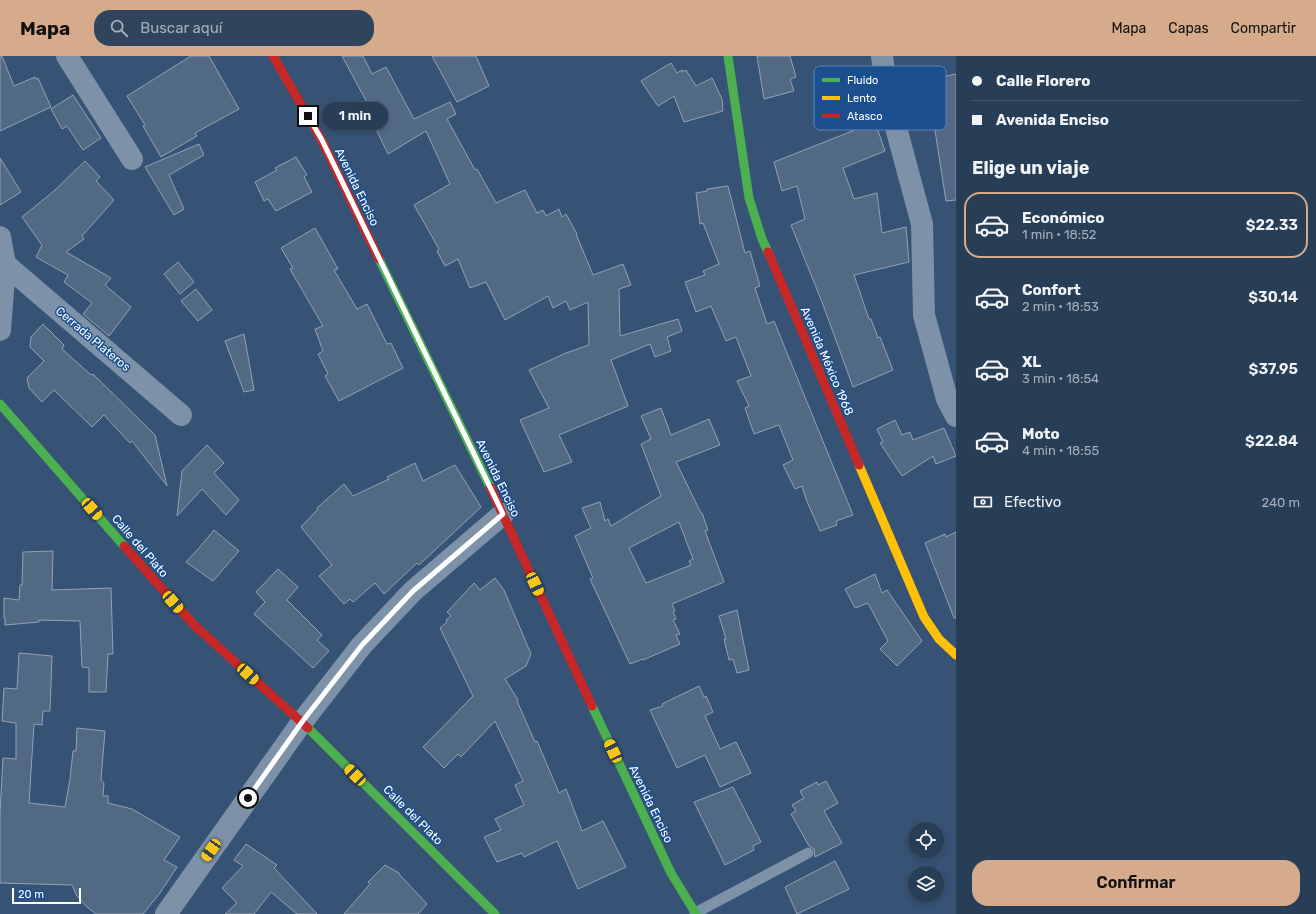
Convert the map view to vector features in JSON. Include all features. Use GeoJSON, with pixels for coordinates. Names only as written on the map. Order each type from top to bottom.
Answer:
{"type":"FeatureCollection","features":[{"type":"Feature","properties":{"kind":"street"},"geometry":{"type":"LineString","coordinates":[[67,56],[132,159]]}},
{"type":"Feature","properties":{"kind":"street","name":"Avenida Enciso"},"geometry":{"type":"LineString","coordinates":[[273,56],[322,140],[503,514],[668,867],[695,913]]}},
{"type":"Feature","properties":{"kind":"street","name":"Avenida México 1968"},"geometry":{"type":"LineString","coordinates":[[728,56],[749,198],[762,239],[924,617],[939,639],[956,655]]}},
{"type":"Feature","properties":{"kind":"street"},"geometry":{"type":"LineString","coordinates":[[882,56],[883,66]]}},
{"type":"Feature","properties":{"kind":"street"},"geometry":{"type":"LineString","coordinates":[[897,130],[922,224],[924,314],[947,399],[956,416]]}},
{"type":"Feature","properties":{"kind":"street"},"geometry":{"type":"LineString","coordinates":[[0,237],[5,264],[0,330]]}},
{"type":"Feature","properties":{"kind":"street","name":"Cerrada Plateros"},"geometry":{"type":"LineString","coordinates":[[5,264],[181,415]]}},
{"type":"Feature","properties":{"kind":"street","name":"Calle del Plato"},"geometry":{"type":"LineString","coordinates":[[0,404],[194,625],[302,722],[495,914]]}},
{"type":"Feature","properties":{"kind":"street"},"geometry":{"type":"LineString","coordinates":[[166,914],[302,722],[362,645],[413,591],[503,514]]}},
{"type":"Feature","properties":{"kind":"lane"},"geometry":{"type":"LineString","coordinates":[[695,913],[808,853]]}},
{"type":"Feature","properties":{"kind":"building"},"geometry":{"type":"Polygon","coordinates":[[[0,56],[2,56],[14,86],[35,77],[36,79],[38,78],[51,107],[0,131],[0,56]]]}},
{"type":"Feature","properties":{"kind":"building"},"geometry":{"type":"Polygon","coordinates":[[[191,56],[209,56],[239,109],[195,133],[197,136],[161,157],[143,126],[145,125],[127,96],[191,56]]]}},
{"type":"Feature","properties":{"kind":"building"},"geometry":{"type":"Polygon","coordinates":[[[342,56],[363,56],[372,74],[386,67],[414,119],[450,102],[456,114],[447,119],[475,170],[477,169],[496,203],[525,190],[537,213],[543,210],[546,216],[559,209],[562,217],[566,214],[577,234],[593,275],[623,264],[631,285],[619,289],[620,336],[678,319],[682,331],[667,337],[671,351],[655,357],[650,344],[611,360],[628,406],[559,435],[572,462],[544,472],[520,420],[549,408],[529,370],[566,353],[589,345],[588,302],[570,310],[566,301],[553,308],[548,296],[505,320],[486,282],[470,288],[458,259],[445,266],[437,251],[439,249],[414,205],[450,184],[426,131],[388,154],[374,125],[378,123],[342,56]]]}},
{"type":"Feature","properties":{"kind":"building"},"geometry":{"type":"Polygon","coordinates":[[[432,56],[476,56],[489,86],[457,102],[432,56]]]}},
{"type":"Feature","properties":{"kind":"building"},"geometry":{"type":"Polygon","coordinates":[[[757,56],[790,56],[796,77],[790,79],[794,91],[764,99],[757,56]]]}},
{"type":"Feature","properties":{"kind":"building"},"geometry":{"type":"Polygon","coordinates":[[[671,63],[677,73],[682,70],[683,72],[686,70],[696,86],[712,78],[722,99],[723,111],[684,122],[674,96],[658,106],[641,81],[671,63]]]}},
{"type":"Feature","properties":{"kind":"building"},"geometry":{"type":"Polygon","coordinates":[[[956,74],[956,200],[946,201],[935,130],[946,130],[946,76],[956,74]]]}},
{"type":"Feature","properties":{"kind":"building"},"geometry":{"type":"Polygon","coordinates":[[[73,95],[101,138],[83,150],[67,126],[62,129],[51,109],[73,95]]]}},
{"type":"Feature","properties":{"kind":"building"},"geometry":{"type":"Polygon","coordinates":[[[855,130],[878,130],[885,151],[843,168],[854,199],[877,193],[882,233],[906,227],[909,262],[854,275],[869,319],[871,319],[878,338],[880,337],[893,370],[853,387],[822,302],[791,225],[805,219],[797,186],[782,191],[774,162],[855,130]]]}},
{"type":"Feature","properties":{"kind":"building"},"geometry":{"type":"Polygon","coordinates":[[[199,144],[204,155],[169,175],[184,209],[174,215],[145,167],[199,144]]]}},
{"type":"Feature","properties":{"kind":"building"},"geometry":{"type":"Polygon","coordinates":[[[296,157],[307,175],[304,177],[312,192],[276,211],[268,199],[264,201],[255,182],[277,170],[275,168],[296,157]]]}},
{"type":"Feature","properties":{"kind":"building"},"geometry":{"type":"Polygon","coordinates":[[[0,158],[21,192],[0,205],[0,158]]]}},
{"type":"Feature","properties":{"kind":"building"},"geometry":{"type":"Polygon","coordinates":[[[85,161],[100,177],[96,181],[114,200],[82,236],[84,239],[66,252],[111,278],[105,285],[131,307],[109,336],[83,314],[92,303],[64,282],[68,275],[36,257],[42,245],[22,217],[54,191],[85,161]]]}},
{"type":"Feature","properties":{"kind":"building"},"geometry":{"type":"Polygon","coordinates":[[[728,186],[745,253],[750,251],[760,286],[755,288],[767,324],[774,321],[853,515],[836,521],[837,525],[820,531],[802,486],[795,489],[783,465],[793,460],[779,425],[754,434],[745,408],[749,406],[737,381],[751,376],[736,337],[726,341],[711,306],[696,312],[685,282],[705,275],[703,271],[719,264],[703,223],[700,224],[696,193],[707,191],[707,189],[728,186]]]}},
{"type":"Feature","properties":{"kind":"building"},"geometry":{"type":"Polygon","coordinates":[[[315,228],[338,269],[334,270],[357,309],[367,304],[387,344],[391,343],[403,368],[339,401],[325,376],[328,374],[318,354],[323,351],[315,329],[323,326],[290,269],[293,268],[281,248],[315,228]]]}},
{"type":"Feature","properties":{"kind":"building"},"geometry":{"type":"Polygon","coordinates":[[[178,262],[194,282],[180,294],[164,274],[178,262]]]}},
{"type":"Feature","properties":{"kind":"building"},"geometry":{"type":"Polygon","coordinates":[[[196,289],[212,310],[198,321],[181,301],[196,289]]]}},
{"type":"Feature","properties":{"kind":"building"},"geometry":{"type":"Polygon","coordinates":[[[43,324],[64,345],[62,349],[91,375],[93,374],[155,435],[167,486],[132,441],[130,443],[104,415],[92,427],[54,390],[42,402],[29,388],[27,378],[44,361],[30,347],[31,337],[43,324]]]}},
{"type":"Feature","properties":{"kind":"building"},"geometry":{"type":"Polygon","coordinates":[[[244,334],[254,390],[244,392],[225,341],[244,334]]]}},
{"type":"Feature","properties":{"kind":"building"},"geometry":{"type":"Polygon","coordinates":[[[661,408],[671,435],[709,419],[720,445],[676,462],[702,513],[708,530],[705,531],[724,582],[672,604],[676,619],[673,620],[680,634],[676,635],[680,644],[630,664],[590,579],[593,578],[575,536],[591,528],[582,508],[600,502],[605,521],[608,519],[611,526],[661,496],[641,444],[651,439],[641,416],[661,408]],[[679,522],[629,548],[646,583],[691,565],[689,561],[693,559],[679,522]]]}},
{"type":"Feature","properties":{"kind":"building"},"geometry":{"type":"Polygon","coordinates":[[[895,420],[902,435],[910,432],[913,440],[944,428],[956,456],[936,464],[933,456],[902,476],[880,443],[883,442],[877,429],[895,420]]]}},
{"type":"Feature","properties":{"kind":"building"},"geometry":{"type":"Polygon","coordinates":[[[207,445],[224,463],[214,473],[239,500],[226,515],[202,489],[177,516],[182,471],[207,445]]]}},
{"type":"Feature","properties":{"kind":"building"},"geometry":{"type":"Polygon","coordinates":[[[415,463],[423,481],[455,465],[481,507],[419,565],[417,563],[384,594],[375,583],[353,602],[350,599],[344,604],[319,576],[332,565],[301,527],[318,509],[317,508],[344,484],[353,496],[389,479],[387,477],[415,463]]]}},
{"type":"Feature","properties":{"kind":"building"},"geometry":{"type":"Polygon","coordinates":[[[214,530],[239,551],[213,581],[186,562],[214,530]]]}},
{"type":"Feature","properties":{"kind":"building"},"geometry":{"type":"Polygon","coordinates":[[[956,532],[956,618],[954,618],[925,543],[945,534],[946,537],[956,532]]]}},
{"type":"Feature","properties":{"kind":"building"},"geometry":{"type":"Polygon","coordinates":[[[53,551],[52,590],[111,588],[113,654],[108,654],[106,692],[89,692],[89,668],[82,667],[80,621],[39,620],[39,622],[5,625],[4,598],[19,600],[20,585],[22,585],[23,552],[53,551]]]}},
{"type":"Feature","properties":{"kind":"building"},"geometry":{"type":"Polygon","coordinates":[[[278,569],[298,587],[287,600],[322,635],[317,640],[329,651],[313,668],[254,614],[265,602],[256,592],[278,569]]]}},
{"type":"Feature","properties":{"kind":"building"},"geometry":{"type":"Polygon","coordinates":[[[875,574],[882,593],[887,590],[922,641],[897,666],[880,649],[888,641],[868,603],[855,608],[845,589],[875,574]]]}},
{"type":"Feature","properties":{"kind":"building"},"geometry":{"type":"Polygon","coordinates":[[[495,578],[504,590],[531,654],[526,666],[505,679],[518,700],[517,701],[535,742],[537,741],[559,793],[566,789],[582,831],[603,821],[626,867],[578,889],[557,841],[524,857],[522,853],[497,862],[484,837],[501,830],[495,819],[524,805],[515,785],[523,781],[495,721],[461,757],[458,754],[444,768],[423,747],[473,696],[440,628],[451,616],[447,612],[474,583],[480,590],[495,578]]]}},
{"type":"Feature","properties":{"kind":"building"},"geometry":{"type":"Polygon","coordinates":[[[737,610],[749,670],[737,673],[733,659],[729,660],[724,639],[726,639],[719,616],[737,610]]]}},
{"type":"Feature","properties":{"kind":"building"},"geometry":{"type":"Polygon","coordinates":[[[19,653],[52,656],[50,711],[43,711],[42,725],[34,724],[29,803],[65,807],[73,751],[76,751],[77,728],[105,731],[101,780],[104,783],[103,796],[108,796],[108,803],[132,809],[180,837],[164,860],[177,867],[160,893],[143,914],[96,914],[77,896],[72,885],[0,883],[0,813],[3,758],[16,759],[16,723],[2,721],[4,688],[17,689],[19,653]]]}},
{"type":"Feature","properties":{"kind":"building"},"geometry":{"type":"Polygon","coordinates":[[[699,686],[704,697],[706,696],[713,712],[705,716],[720,749],[736,742],[751,773],[720,787],[705,755],[677,768],[650,710],[663,706],[662,704],[699,686]]]}},
{"type":"Feature","properties":{"kind":"building"},"geometry":{"type":"Polygon","coordinates":[[[826,781],[838,803],[824,811],[842,843],[815,857],[814,849],[809,846],[791,814],[796,811],[792,805],[804,798],[800,791],[817,782],[818,785],[826,781]]]}},
{"type":"Feature","properties":{"kind":"building"},"geometry":{"type":"Polygon","coordinates":[[[733,787],[761,842],[753,846],[754,850],[725,865],[694,802],[733,787]]]}},
{"type":"Feature","properties":{"kind":"building"},"geometry":{"type":"Polygon","coordinates":[[[246,844],[277,865],[274,868],[317,914],[297,914],[271,892],[254,914],[225,914],[237,903],[222,888],[243,866],[234,860],[246,844]]]}},
{"type":"Feature","properties":{"kind":"building"},"geometry":{"type":"Polygon","coordinates":[[[835,861],[849,889],[797,914],[785,887],[835,861]]]}},
{"type":"Feature","properties":{"kind":"building"},"geometry":{"type":"Polygon","coordinates":[[[385,865],[399,873],[427,904],[418,914],[344,914],[370,884],[368,882],[385,865]]]}},
{"type":"Feature","properties":{"kind":"traffic: fast"},"geometry":{"type":"LineString","coordinates":[[728,56],[749,198],[762,239],[768,252]]}},
{"type":"Feature","properties":{"kind":"traffic: fast"},"geometry":{"type":"LineString","coordinates":[[379,259],[490,487]]}},
{"type":"Feature","properties":{"kind":"traffic: fast"},"geometry":{"type":"LineString","coordinates":[[0,404],[124,546]]}},
{"type":"Feature","properties":{"kind":"traffic: fast"},"geometry":{"type":"LineString","coordinates":[[592,706],[671,873],[696,914]]}},
{"type":"Feature","properties":{"kind":"traffic: fast"},"geometry":{"type":"LineString","coordinates":[[308,728],[495,914]]}},
{"type":"Feature","properties":{"kind":"traffic: slow"},"geometry":{"type":"LineString","coordinates":[[859,465],[924,617],[939,639],[956,655]]}},
{"type":"Feature","properties":{"kind":"traffic: jam"},"geometry":{"type":"LineString","coordinates":[[273,56],[322,141],[379,259]]}},
{"type":"Feature","properties":{"kind":"traffic: jam"},"geometry":{"type":"LineString","coordinates":[[768,252],[859,465]]}},
{"type":"Feature","properties":{"kind":"traffic: jam"},"geometry":{"type":"LineString","coordinates":[[490,487],[592,706]]}},
{"type":"Feature","properties":{"kind":"traffic: jam"},"geometry":{"type":"LineString","coordinates":[[124,546],[194,625],[308,728]]}},
{"type":"Feature","properties":{"kind":"route"},"geometry":{"type":"LineString","coordinates":[[248,798],[302,722],[362,645],[413,591],[503,514],[322,140],[308,116]]}}]}
